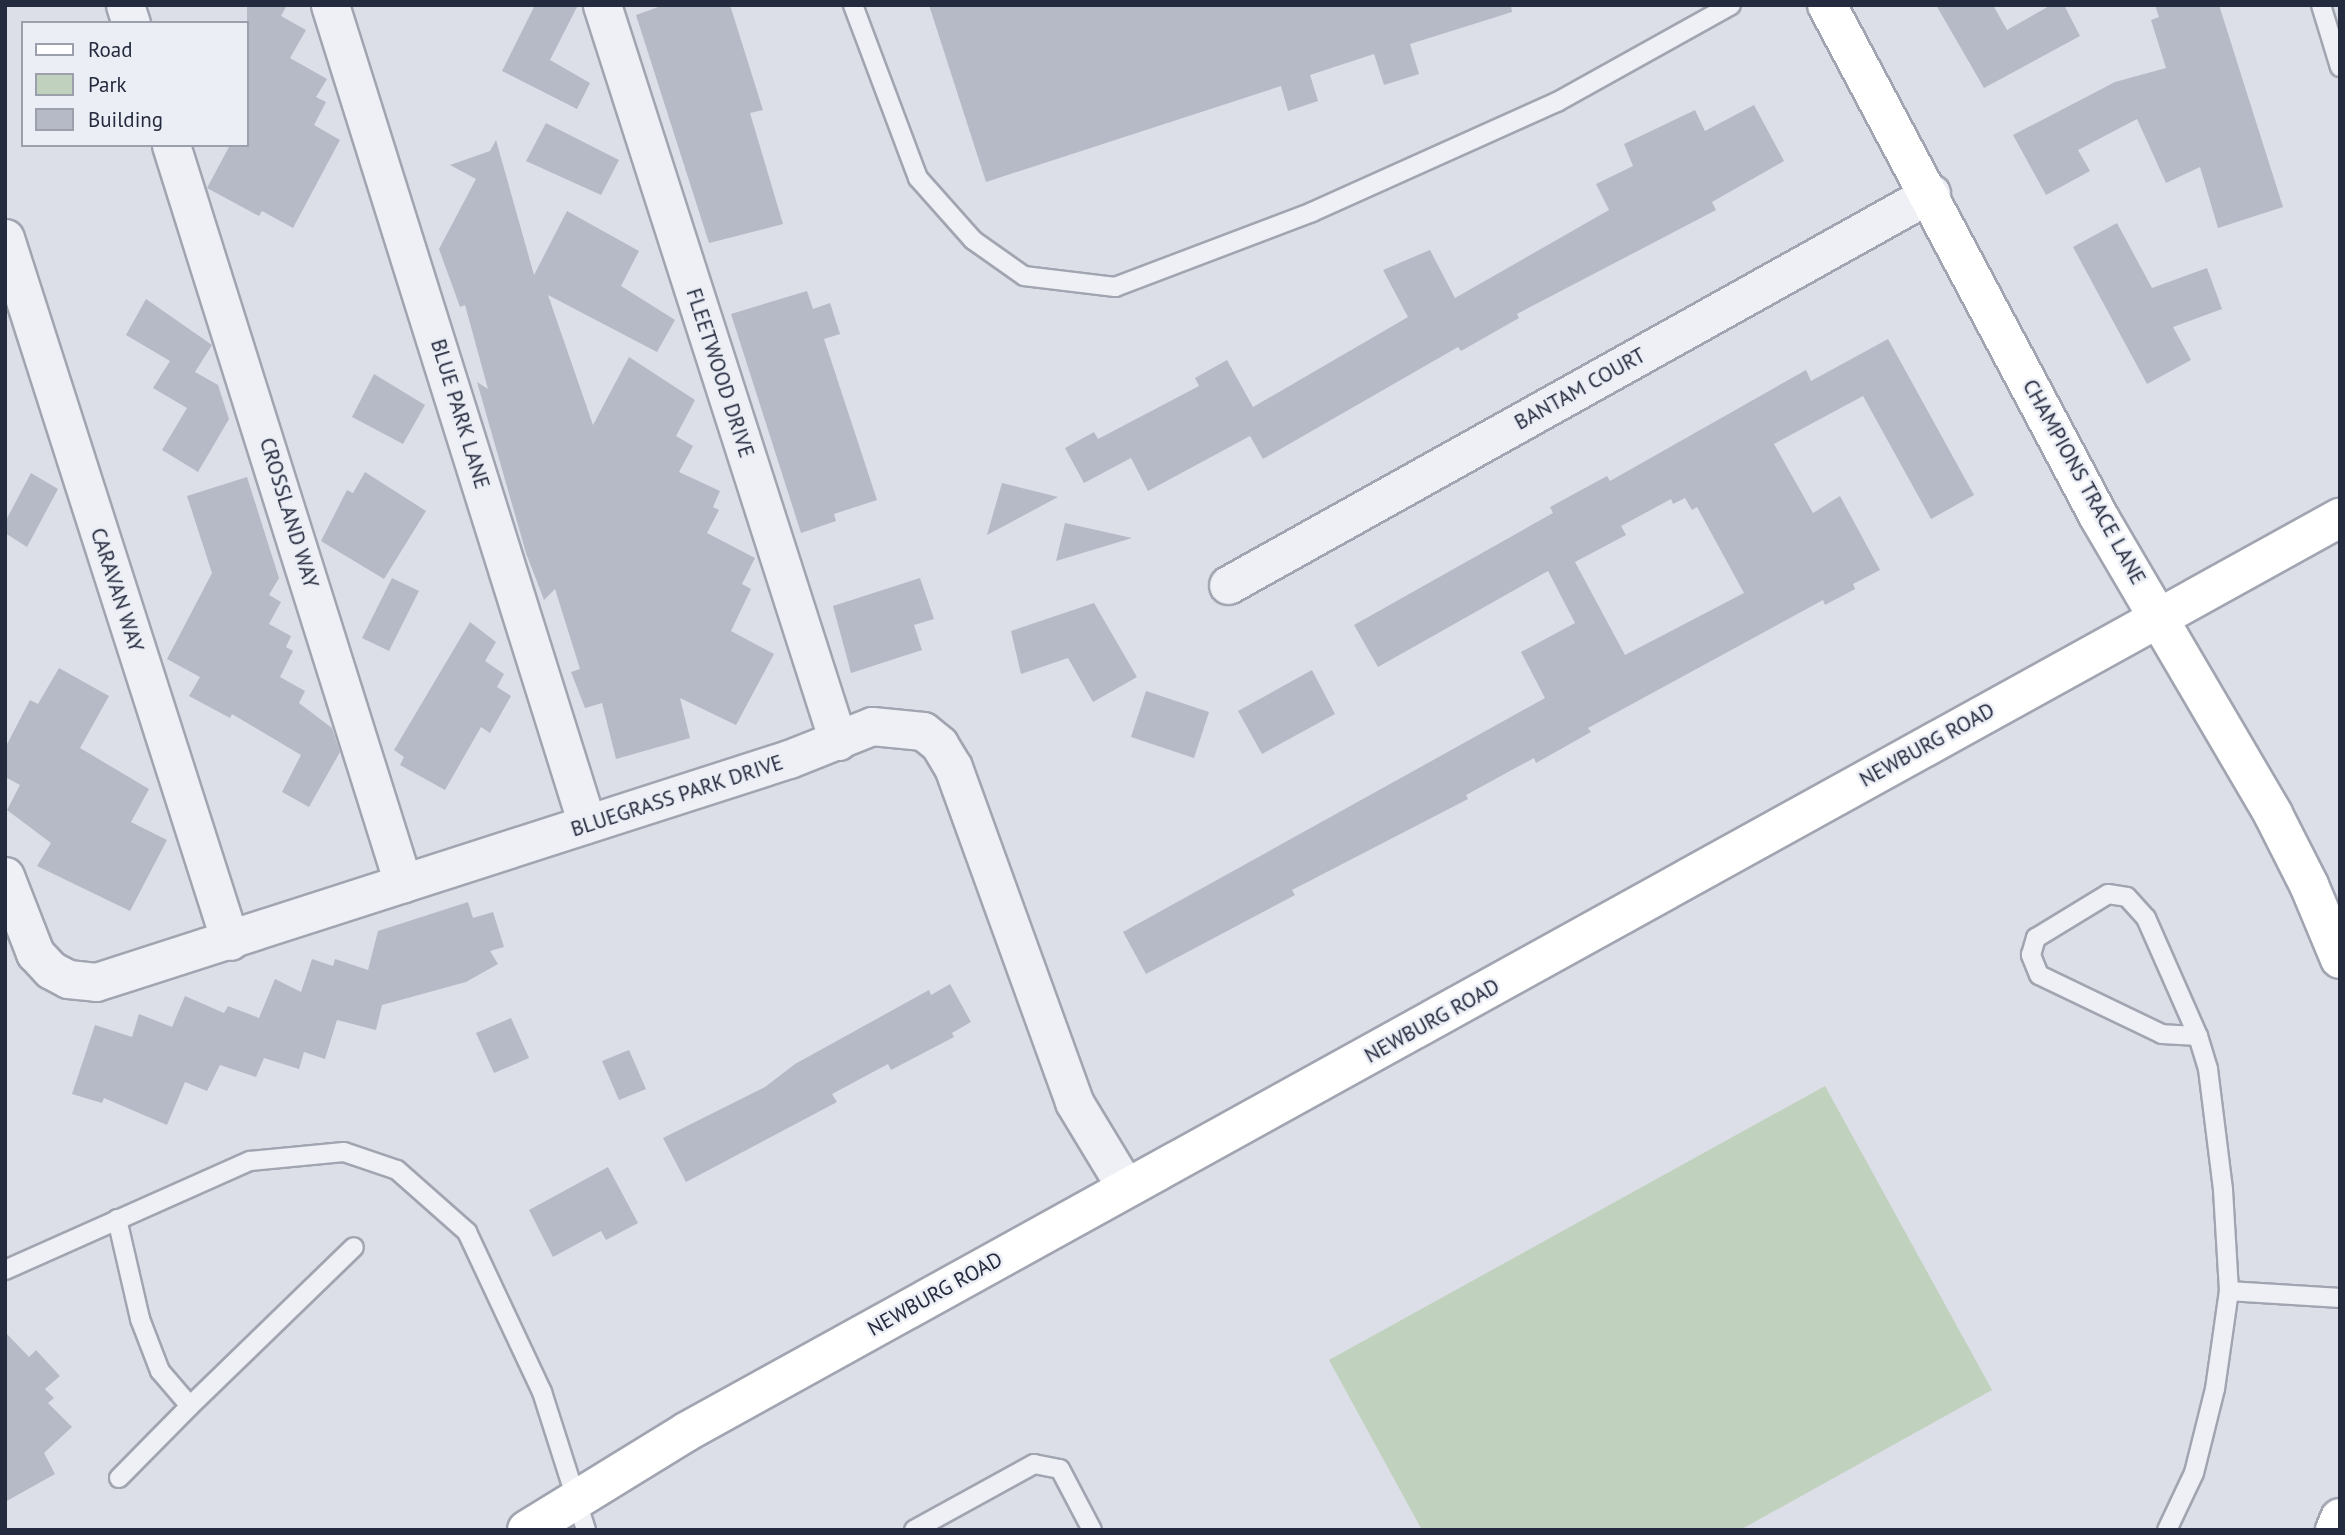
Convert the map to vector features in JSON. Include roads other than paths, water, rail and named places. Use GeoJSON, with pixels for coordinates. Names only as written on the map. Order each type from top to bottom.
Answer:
{"type":"FeatureCollection","features":[{"type":"Feature","properties":{"kind":"main road","name":"CHAMPIONS TRACE LANE"},"geometry":{"type":"LineString","coordinates":[[1827,5],[1931,193],[2099,517],[2273,814],[2309,884],[2340,959]]}},
{"type":"Feature","properties":{"kind":"main road","name":"NEWBURG ROAD"},"geometry":{"type":"LineString","coordinates":[[527,1530],[581,1515],[687,1432],[2158,616],[2340,518]]}},
{"type":"Feature","properties":{"kind":"main road"},"geometry":{"type":"LineString","coordinates":[[2335,1530],[2340,1518]]}},
{"type":"Feature","properties":{"kind":"street","name":"BLUE PARK LANE"},"geometry":{"type":"LineString","coordinates":[[330,5],[587,824]]}},
{"type":"Feature","properties":{"kind":"street","name":"FLEETWOOD DRIVE"},"geometry":{"type":"LineString","coordinates":[[601,5],[838,741]]}},
{"type":"Feature","properties":{"kind":"street","name":"CROSSLAND WAY"},"geometry":{"type":"LineString","coordinates":[[172,147],[403,883]]}},
{"type":"Feature","properties":{"kind":"street","name":"BANTAM COURT"},"geometry":{"type":"LineString","coordinates":[[1228,584],[1931,193]]}},
{"type":"Feature","properties":{"kind":"street","name":"CARAVAN WAY"},"geometry":{"type":"LineString","coordinates":[[5,238],[230,941]]}},
{"type":"Feature","properties":{"kind":"street","name":"BLUEGRASS PARK DRIVE"},"geometry":{"type":"LineString","coordinates":[[5,876],[35,953],[51,970],[68,979],[96,982],[587,824],[838,741],[872,726],[897,725],[923,731],[939,744],[972,818],[1074,1102],[1126,1188]]}},
{"type":"Feature","properties":{"kind":"lane"},"geometry":{"type":"LineString","coordinates":[[853,5],[918,178],[973,240],[1024,276],[1115,287],[1312,212],[1556,102],[1731,5]]}},
{"type":"Feature","properties":{"kind":"lane"},"geometry":{"type":"LineString","coordinates":[[2321,5],[2340,67]]}},
{"type":"Feature","properties":{"kind":"lane"},"geometry":{"type":"LineString","coordinates":[[2167,1530],[2194,1473],[2215,1389],[2229,1291],[2222,1177],[2208,1069],[2198,1036],[2146,918],[2127,897],[2108,894],[2036,938],[2031,955],[2039,975],[2162,1034],[2198,1036]]}},
{"type":"Feature","properties":{"kind":"lane"},"geometry":{"type":"LineString","coordinates":[[5,1270],[250,1161],[344,1152],[397,1170],[467,1232],[542,1392],[581,1515]]}},
{"type":"Feature","properties":{"kind":"lane"},"geometry":{"type":"LineString","coordinates":[[117,1219],[140,1319],[160,1371],[191,1406]]}},
{"type":"Feature","properties":{"kind":"lane"},"geometry":{"type":"LineString","coordinates":[[119,1478],[354,1247]]}},
{"type":"Feature","properties":{"kind":"lane"},"geometry":{"type":"LineString","coordinates":[[2229,1291],[2340,1298]]}},
{"type":"Feature","properties":{"kind":"lane"},"geometry":{"type":"LineString","coordinates":[[914,1530],[1034,1464],[1060,1469],[1092,1530]]}}]}
